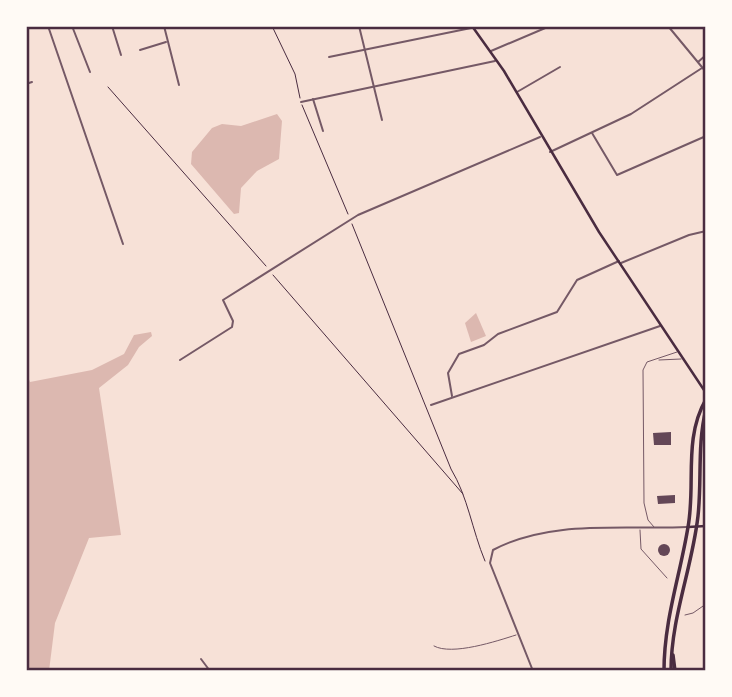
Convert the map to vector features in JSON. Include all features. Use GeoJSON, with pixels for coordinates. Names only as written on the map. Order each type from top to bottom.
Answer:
{"type":"FeatureCollection","features":[{"type":"Feature","properties":{"kind":"highway"},"geometry":{"type":"LineString","coordinates":[[664,671],[668,614],[688,527],[693,437],[697,417],[706,399]]}},
{"type":"Feature","properties":{"kind":"highway"},"geometry":{"type":"LineString","coordinates":[[673,671],[672,641],[696,526],[699,440],[706,409]]}},
{"type":"Feature","properties":{"kind":"main road"},"geometry":{"type":"LineString","coordinates":[[472,27],[497,61],[540,137],[681,359],[706,393]]}},
{"type":"Feature","properties":{"kind":"main road"},"geometry":{"type":"LineString","coordinates":[[688,527],[706,526]]}},
{"type":"Feature","properties":{"kind":"street"},"geometry":{"type":"LineString","coordinates":[[48,26],[123,244]]}},
{"type":"Feature","properties":{"kind":"street"},"geometry":{"type":"LineString","coordinates":[[72,26],[90,72]]}},
{"type":"Feature","properties":{"kind":"street"},"geometry":{"type":"LineString","coordinates":[[112,26],[121,55]]}},
{"type":"Feature","properties":{"kind":"street"},"geometry":{"type":"LineString","coordinates":[[164,26],[179,85]]}},
{"type":"Feature","properties":{"kind":"street"},"geometry":{"type":"LineString","coordinates":[[359,26],[382,120]]}},
{"type":"Feature","properties":{"kind":"street"},"geometry":{"type":"LineString","coordinates":[[490,51],[550,26]]}},
{"type":"Feature","properties":{"kind":"street"},"geometry":{"type":"LineString","coordinates":[[668,26],[706,72]]}},
{"type":"Feature","properties":{"kind":"street"},"geometry":{"type":"LineString","coordinates":[[328,57],[472,27]]}},
{"type":"Feature","properties":{"kind":"street"},"geometry":{"type":"LineString","coordinates":[[140,50],[167,42]]}},
{"type":"Feature","properties":{"kind":"street"},"geometry":{"type":"LineString","coordinates":[[697,62],[706,55]]}},
{"type":"Feature","properties":{"kind":"street"},"geometry":{"type":"LineString","coordinates":[[301,102],[497,61]]}},
{"type":"Feature","properties":{"kind":"street"},"geometry":{"type":"LineString","coordinates":[[516,92],[560,67]]}},
{"type":"Feature","properties":{"kind":"street"},"geometry":{"type":"LineString","coordinates":[[550,152],[657,99],[702,68]]}},
{"type":"Feature","properties":{"kind":"street"},"geometry":{"type":"LineString","coordinates":[[26,84],[32,82]]}},
{"type":"Feature","properties":{"kind":"street"},"geometry":{"type":"LineString","coordinates":[[313,98],[323,131]]}},
{"type":"Feature","properties":{"kind":"street"},"geometry":{"type":"LineString","coordinates":[[592,132],[617,174],[706,136]]}},
{"type":"Feature","properties":{"kind":"street"},"geometry":{"type":"LineString","coordinates":[[180,360],[223,335],[233,323],[223,300],[350,220],[540,137]]}},
{"type":"Feature","properties":{"kind":"street"},"geometry":{"type":"LineString","coordinates":[[453,397],[448,373],[459,354],[484,345],[498,334],[557,312],[577,280],[689,234],[706,231]]}},
{"type":"Feature","properties":{"kind":"street"},"geometry":{"type":"LineString","coordinates":[[431,405],[660,326]]}},
{"type":"Feature","properties":{"kind":"street"},"geometry":{"type":"LineString","coordinates":[[533,671],[490,563],[490,553],[519,539],[549,531],[688,527]]}},
{"type":"Feature","properties":{"kind":"street"},"geometry":{"type":"LineString","coordinates":[[201,659],[210,671]]}},
{"type":"Feature","properties":{"kind":"lane"},"geometry":{"type":"LineString","coordinates":[[656,528],[648,520],[644,503],[643,370],[647,362],[661,355],[677,352]]}},
{"type":"Feature","properties":{"kind":"lane"},"geometry":{"type":"LineString","coordinates":[[657,359],[662,362],[681,359]]}},
{"type":"Feature","properties":{"kind":"lane"},"geometry":{"type":"LineString","coordinates":[[640,528],[641,549],[667,578]]}},
{"type":"Feature","properties":{"kind":"lane"},"geometry":{"type":"LineString","coordinates":[[685,615],[693,614],[706,604]]}},
{"type":"Feature","properties":{"kind":"lane"},"geometry":{"type":"LineString","coordinates":[[433,646],[443,650],[491,644],[518,634]]}},
{"type":"Feature","properties":{"kind":"path"},"geometry":{"type":"LineString","coordinates":[[272,26],[297,80],[301,102],[451,469]]}},
{"type":"Feature","properties":{"kind":"path"},"geometry":{"type":"LineString","coordinates":[[108,87],[464,495]]}},
{"type":"Feature","properties":{"kind":"shaded area"},"geometry":{"type":"Polygon","coordinates":[[[277,114],[282,121],[279,159],[257,171],[241,188],[239,213],[234,214],[191,164],[192,152],[212,128],[222,124],[241,126],[277,114]]]}},
{"type":"Feature","properties":{"kind":"shaded area"},"geometry":{"type":"Polygon","coordinates":[[[476,313],[486,336],[471,342],[465,323],[476,313]]]}},
{"type":"Feature","properties":{"kind":"shaded area"},"geometry":{"type":"Polygon","coordinates":[[[151,332],[152,336],[139,347],[128,365],[99,388],[121,535],[89,538],[55,623],[49,671],[26,671],[26,372],[30,382],[92,370],[124,354],[134,335],[151,332]]]}},
{"type":"Feature","properties":{"kind":"building"},"geometry":{"type":"Polygon","coordinates":[[[671,432],[671,445],[654,445],[653,433],[671,432]]]}},
{"type":"Feature","properties":{"kind":"building"},"geometry":{"type":"Polygon","coordinates":[[[675,495],[675,503],[658,504],[657,496],[675,495]]]}},
{"type":"Feature","properties":{"kind":"building"},"geometry":{"type":"Polygon","coordinates":[[[664,544],[670,550],[664,556],[658,550],[664,544]]]}}]}
